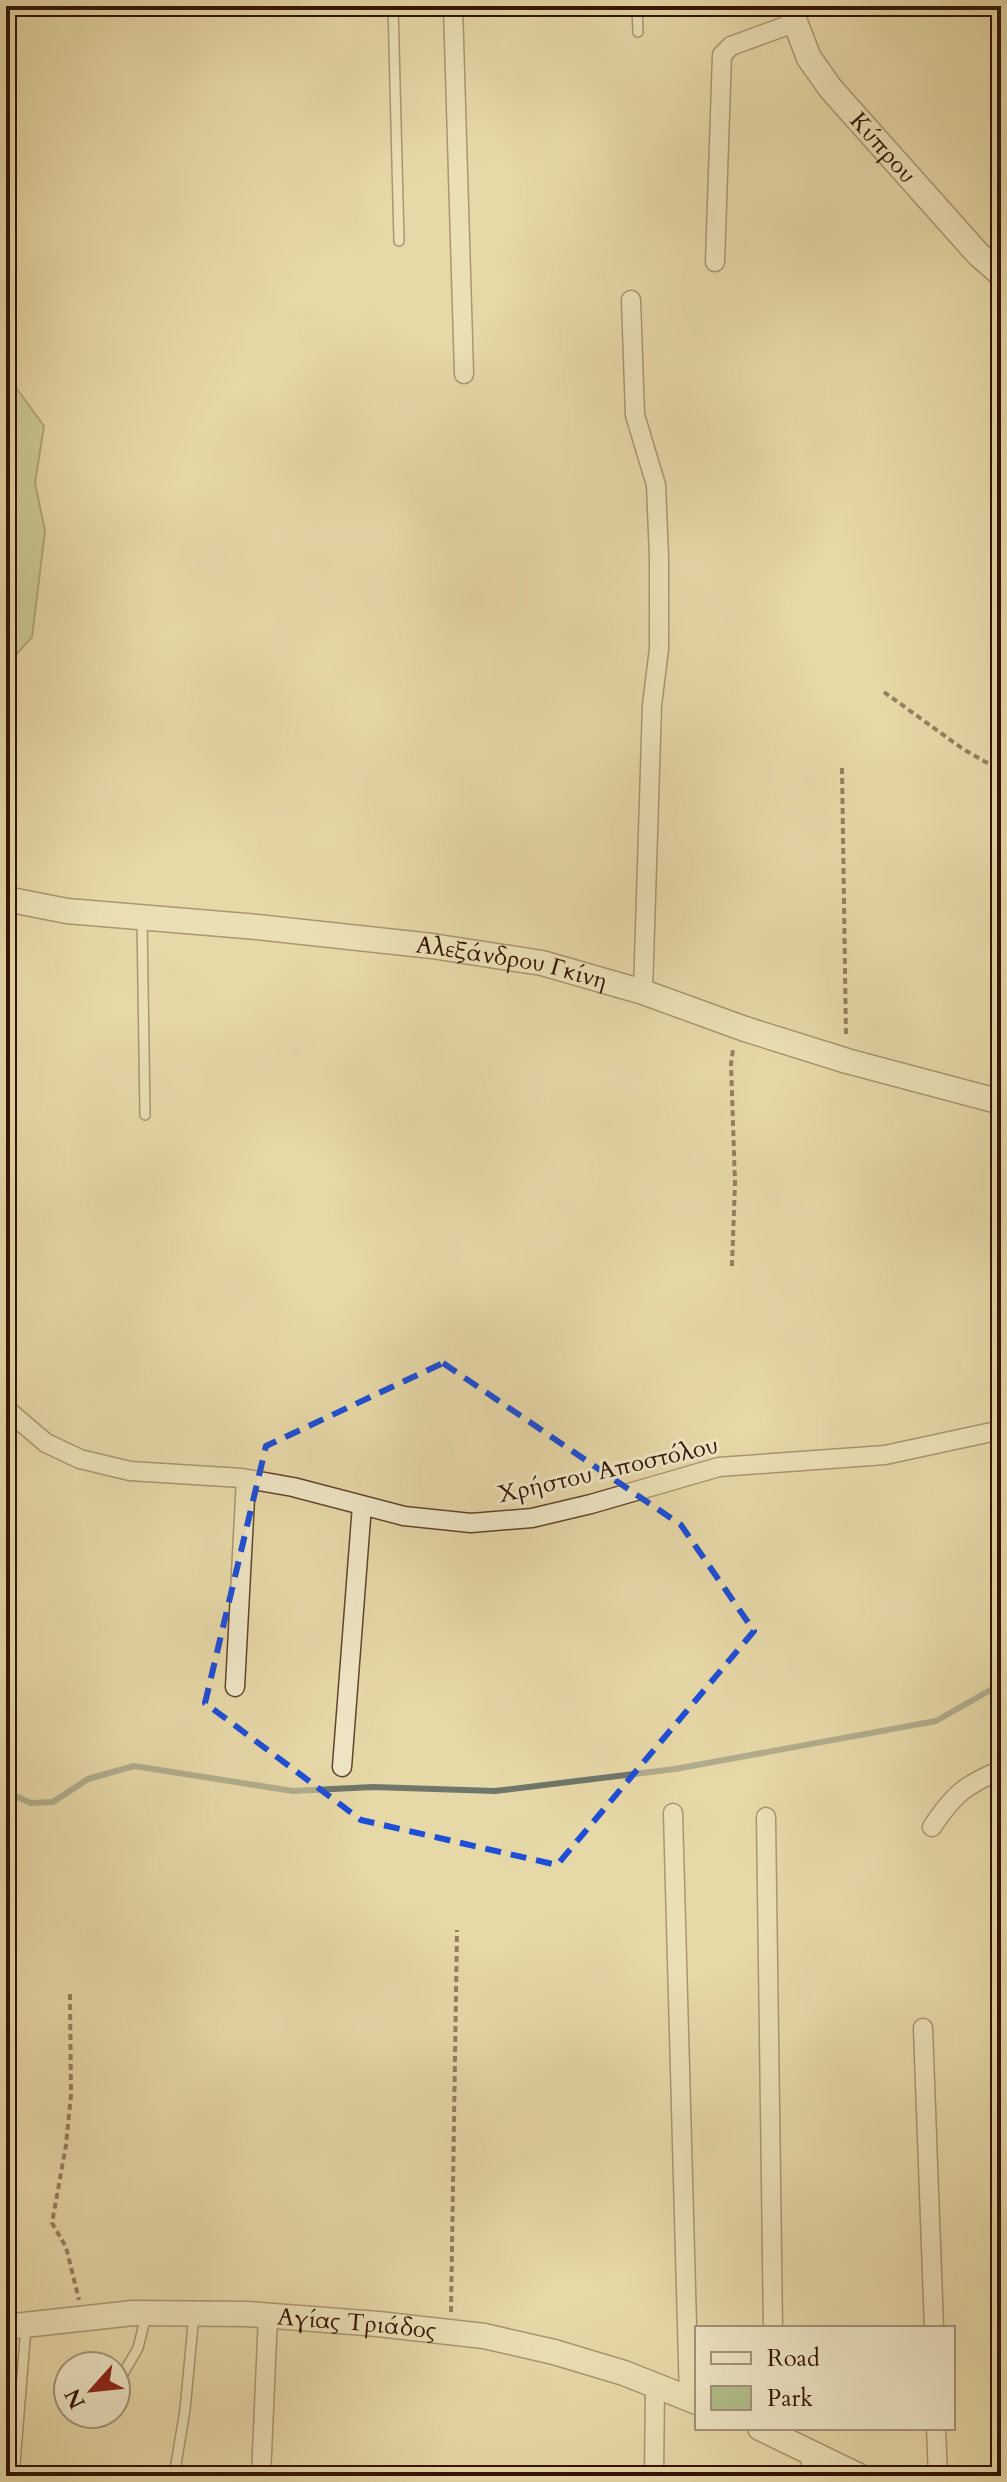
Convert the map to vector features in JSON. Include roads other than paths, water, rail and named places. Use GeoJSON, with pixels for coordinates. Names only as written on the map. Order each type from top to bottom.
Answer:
{"type":"FeatureCollection","features":[{"type":"Feature","properties":{"kind":"street"},"geometry":{"type":"LineString","coordinates":[[453,6],[464,374]]}},
{"type":"Feature","properties":{"kind":"street"},"geometry":{"type":"LineString","coordinates":[[715,262],[722,55],[731,46],[791,15]]}},
{"type":"Feature","properties":{"kind":"street","name":"Κύπρου"},"geometry":{"type":"LineString","coordinates":[[791,15],[809,58],[831,89],[993,256],[1001,274]]}},
{"type":"Feature","properties":{"kind":"street"},"geometry":{"type":"LineString","coordinates":[[631,300],[635,415],[656,485],[659,557],[659,649],[652,705],[643,992]]}},
{"type":"Feature","properties":{"kind":"street","name":"Αλεξάνδρου Γκίνη"},"geometry":{"type":"LineString","coordinates":[[6,899],[67,911],[432,946],[542,963],[643,992],[737,1027],[847,1061],[1001,1102]]}},
{"type":"Feature","properties":{"kind":"street","name":"Χρήστου Αποστόλου"},"geometry":{"type":"LineString","coordinates":[[8,1411],[46,1443],[80,1459],[130,1471],[246,1479],[293,1487],[404,1516],[471,1523],[532,1518],[719,1467],[885,1455],[1001,1430]]}},
{"type":"Feature","properties":{"kind":"street"},"geometry":{"type":"LineString","coordinates":[[235,1687],[246,1479]]}},
{"type":"Feature","properties":{"kind":"street"},"geometry":{"type":"LineString","coordinates":[[342,1767],[362,1505]]}},
{"type":"Feature","properties":{"kind":"street"},"geometry":{"type":"LineString","coordinates":[[932,1827],[951,1798],[980,1779],[1001,1770]]}},
{"type":"Feature","properties":{"kind":"street"},"geometry":{"type":"LineString","coordinates":[[673,1813],[693,2400]]}},
{"type":"Feature","properties":{"kind":"street"},"geometry":{"type":"LineString","coordinates":[[766,1817],[773,2326]]}},
{"type":"Feature","properties":{"kind":"street"},"geometry":{"type":"LineString","coordinates":[[923,2028],[934,2326]]}},
{"type":"Feature","properties":{"kind":"street","name":"Αγίας Τριάδος"},"geometry":{"type":"LineString","coordinates":[[16,2327],[147,2313],[268,2316],[451,2332],[554,2352],[624,2373],[693,2400]]}},
{"type":"Feature","properties":{"kind":"street"},"geometry":{"type":"LineString","coordinates":[[261,2476],[268,2316]]}},
{"type":"Feature","properties":{"kind":"street"},"geometry":{"type":"LineString","coordinates":[[654,2476],[655,2386]]}},
{"type":"Feature","properties":{"kind":"street"},"geometry":{"type":"LineString","coordinates":[[770,2430],[811,2464],[859,2476]]}},
{"type":"Feature","properties":{"kind":"street"},"geometry":{"type":"LineString","coordinates":[[936,2430],[938,2476]]}},
{"type":"Feature","properties":{"kind":"lane"},"geometry":{"type":"LineString","coordinates":[[393,6],[399,241]]}},
{"type":"Feature","properties":{"kind":"lane"},"geometry":{"type":"LineString","coordinates":[[637,6],[638,32]]}},
{"type":"Feature","properties":{"kind":"lane"},"geometry":{"type":"LineString","coordinates":[[142,918],[145,1115]]}},
{"type":"Feature","properties":{"kind":"lane"},"geometry":{"type":"LineString","coordinates":[[132,2358],[138,2348],[147,2313]]}},
{"type":"Feature","properties":{"kind":"lane"},"geometry":{"type":"LineString","coordinates":[[174,2476],[185,2410],[194,2314]]}},
{"type":"Feature","properties":{"kind":"lane"},"geometry":{"type":"LineString","coordinates":[[14,2476],[16,2327]]}},
{"type":"Feature","properties":{"kind":"waterway"},"geometry":{"type":"LineString","coordinates":[[6,1792],[31,1803],[53,1802],[88,1779],[134,1766],[293,1791],[373,1787],[495,1791],[675,1769],[936,1721],[1001,1684]]}}]}
